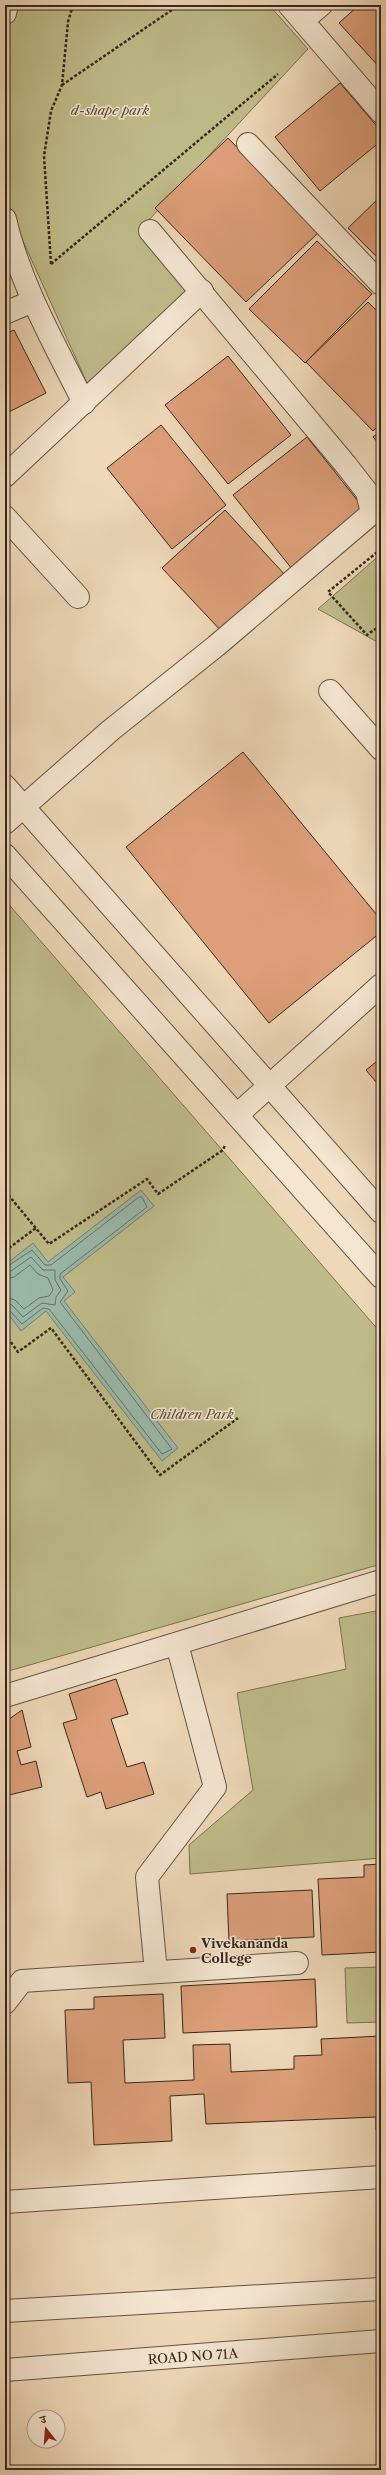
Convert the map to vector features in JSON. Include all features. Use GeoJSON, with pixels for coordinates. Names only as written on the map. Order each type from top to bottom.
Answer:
{"type":"FeatureCollection","features":[{"type":"Feature","properties":{"kind":"street"},"geometry":{"type":"LineString","coordinates":[[5,12],[7,5]]}},
{"type":"Feature","properties":{"kind":"street"},"geometry":{"type":"LineString","coordinates":[[321,5],[296,13],[381,112]]}},
{"type":"Feature","properties":{"kind":"street"},"geometry":{"type":"LineString","coordinates":[[248,144],[381,284]]}},
{"type":"Feature","properties":{"kind":"street"},"geometry":{"type":"LineString","coordinates":[[5,219],[11,248],[33,301],[84,402]]}},
{"type":"Feature","properties":{"kind":"street"},"geometry":{"type":"LineString","coordinates":[[5,824],[111,730],[216,646],[372,513],[367,492],[202,291],[150,231]]}},
{"type":"Feature","properties":{"kind":"street"},"geometry":{"type":"LineString","coordinates":[[5,476],[202,291]]}},
{"type":"Feature","properties":{"kind":"street"},"geometry":{"type":"LineString","coordinates":[[5,313],[33,301]]}},
{"type":"Feature","properties":{"kind":"street"},"geometry":{"type":"LineString","coordinates":[[5,517],[78,597]]}},
{"type":"Feature","properties":{"kind":"street"},"geometry":{"type":"LineString","coordinates":[[330,691],[381,749]]}},
{"type":"Feature","properties":{"kind":"street"},"geometry":{"type":"LineString","coordinates":[[5,786],[381,1212]]}},
{"type":"Feature","properties":{"kind":"street"},"geometry":{"type":"LineString","coordinates":[[5,855],[381,1277]]}},
{"type":"Feature","properties":{"kind":"street"},"geometry":{"type":"LineString","coordinates":[[237,1115],[381,985]]}},
{"type":"Feature","properties":{"kind":"street"},"geometry":{"type":"LineString","coordinates":[[5,1696],[381,1581]]}},
{"type":"Feature","properties":{"kind":"street"},"geometry":{"type":"LineString","coordinates":[[156,1972],[147,1877],[215,1787],[177,1644]]}},
{"type":"Feature","properties":{"kind":"street"},"geometry":{"type":"LineString","coordinates":[[5,2003],[22,1981],[297,1963]]}},
{"type":"Feature","properties":{"kind":"street"},"geometry":{"type":"LineString","coordinates":[[5,2202],[381,2177]]}},
{"type":"Feature","properties":{"kind":"street"},"geometry":{"type":"LineString","coordinates":[[5,2311],[381,2289]]}},
{"type":"Feature","properties":{"kind":"street","name":"ROAD NO 71A"},"geometry":{"type":"LineString","coordinates":[[5,2370],[381,2341]]}},
{"type":"Feature","properties":{"kind":"path"},"geometry":{"type":"LineString","coordinates":[[73,5],[68,22],[62,85],[51,111],[44,156],[51,264],[278,74]]}},
{"type":"Feature","properties":{"kind":"path"},"geometry":{"type":"LineString","coordinates":[[62,85],[179,5]]}},
{"type":"Feature","properties":{"kind":"path"},"geometry":{"type":"LineString","coordinates":[[381,549],[328,592],[367,635],[381,624]]}},
{"type":"Feature","properties":{"kind":"path"},"geometry":{"type":"LineString","coordinates":[[5,1191],[49,1244],[147,1179],[158,1194],[223,1150],[237,1115]]}},
{"type":"Feature","properties":{"kind":"path"},"geometry":{"type":"LineString","coordinates":[[5,1251],[36,1228]]}},
{"type":"Feature","properties":{"kind":"path"},"geometry":{"type":"LineString","coordinates":[[5,1334],[18,1352],[51,1328],[160,1475],[238,1418]]}},
{"type":"Feature","properties":{"kind":"green space","name":"d-shape park"},"geometry":{"type":"Polygon","coordinates":[[[10,5],[269,5],[308,49],[148,221],[202,291],[87,383],[5,201],[5,69],[10,5]]]}},
{"type":"Feature","properties":{"kind":"green space"},"geometry":{"type":"Polygon","coordinates":[[[381,554],[381,644],[318,609],[381,554]]]}},
{"type":"Feature","properties":{"kind":"green space","name":"Children Park"},"geometry":{"type":"Polygon","coordinates":[[[5,900],[381,1333],[381,1564],[5,1672],[5,900]]]}},
{"type":"Feature","properties":{"kind":"green space"},"geometry":{"type":"Polygon","coordinates":[[[376,1611],[381,1668],[381,1858],[190,1874],[189,1845],[253,1790],[237,1693],[346,1669],[339,1618],[376,1611]]]}},
{"type":"Feature","properties":{"kind":"green space"},"geometry":{"type":"Polygon","coordinates":[[[381,1967],[381,2022],[347,2023],[345,1968],[381,1967]]]}},
{"type":"Feature","properties":{"kind":"green space"},"geometry":{"type":"Polygon","coordinates":[[[381,2465],[381,2470],[311,2470],[381,2465]]]}},
{"type":"Feature","properties":{"kind":"water"},"geometry":{"type":"Polygon","coordinates":[[[141,1190],[154,1206],[63,1277],[75,1292],[64,1301],[178,1448],[162,1461],[46,1311],[21,1331],[5,1310],[5,1265],[33,1243],[48,1262],[141,1190]]]}},
{"type":"Feature","properties":{"kind":"building"},"geometry":{"type":"Polygon","coordinates":[[[359,5],[381,5],[381,69],[339,23],[359,5]]]}},
{"type":"Feature","properties":{"kind":"building"},"geometry":{"type":"Polygon","coordinates":[[[340,83],[381,131],[381,141],[320,191],[275,137],[340,83]]]}},
{"type":"Feature","properties":{"kind":"building"},"geometry":{"type":"Polygon","coordinates":[[[228,138],[319,232],[246,302],[155,208],[228,138]]]}},
{"type":"Feature","properties":{"kind":"building"},"geometry":{"type":"Polygon","coordinates":[[[381,196],[381,261],[348,228],[381,196]]]}},
{"type":"Feature","properties":{"kind":"building"},"geometry":{"type":"Polygon","coordinates":[[[317,241],[372,294],[305,363],[249,309],[317,241]]]}},
{"type":"Feature","properties":{"kind":"building"},"geometry":{"type":"Polygon","coordinates":[[[368,302],[381,315],[381,423],[373,431],[306,362],[368,302]]]}},
{"type":"Feature","properties":{"kind":"building"},"geometry":{"type":"Polygon","coordinates":[[[14,330],[46,393],[5,414],[5,334],[14,330]]]}},
{"type":"Feature","properties":{"kind":"building"},"geometry":{"type":"Polygon","coordinates":[[[228,356],[291,435],[228,484],[165,405],[228,356]]]}},
{"type":"Feature","properties":{"kind":"building"},"geometry":{"type":"Polygon","coordinates":[[[161,425],[226,505],[172,549],[107,468],[161,425]]]}},
{"type":"Feature","properties":{"kind":"building"},"geometry":{"type":"Polygon","coordinates":[[[381,430],[381,446],[373,437],[381,430]]]}},
{"type":"Feature","properties":{"kind":"building"},"geometry":{"type":"Polygon","coordinates":[[[307,437],[366,511],[292,569],[233,495],[307,437]]]}},
{"type":"Feature","properties":{"kind":"building"},"geometry":{"type":"Polygon","coordinates":[[[225,510],[287,577],[224,634],[162,568],[225,510]]]}},
{"type":"Feature","properties":{"kind":"building"},"geometry":{"type":"Polygon","coordinates":[[[243,752],[381,920],[381,932],[269,1023],[126,847],[243,752]]]}},
{"type":"Feature","properties":{"kind":"building"},"geometry":{"type":"Polygon","coordinates":[[[381,1058],[381,1088],[366,1070],[381,1058]]]}},
{"type":"Feature","properties":{"kind":"building"},"geometry":{"type":"Polygon","coordinates":[[[116,1679],[128,1714],[111,1719],[127,1767],[144,1762],[154,1794],[106,1809],[101,1792],[87,1797],[63,1723],[77,1719],[69,1694],[116,1679]]]}},
{"type":"Feature","properties":{"kind":"building"},"geometry":{"type":"Polygon","coordinates":[[[22,1710],[31,1747],[17,1751],[21,1765],[36,1761],[42,1787],[5,1796],[5,1722],[22,1710]]]}},
{"type":"Feature","properties":{"kind":"building"},"geometry":{"type":"Polygon","coordinates":[[[381,1864],[381,1952],[322,1955],[318,1879],[364,1877],[364,1865],[381,1864]]]}},
{"type":"Feature","properties":{"kind":"building"},"geometry":{"type":"Polygon","coordinates":[[[312,1890],[314,1937],[229,1941],[227,1894],[312,1890]]]}},
{"type":"Feature","properties":{"kind":"building"},"geometry":{"type":"Polygon","coordinates":[[[315,1979],[317,2027],[183,2033],[181,1986],[315,1979]]]}},
{"type":"Feature","properties":{"kind":"building"},"geometry":{"type":"Polygon","coordinates":[[[163,1994],[165,2038],[123,2040],[125,2083],[194,2080],[193,2045],[230,2044],[231,2072],[294,2069],[294,2056],[322,2055],[321,2039],[381,2036],[381,2130],[376,2130],[376,2117],[206,2124],[204,2094],[170,2096],[172,2141],[94,2145],[91,2082],[68,2083],[65,2010],[94,2009],[94,1997],[163,1994]]]}},
{"type":"Feature","properties":{"kind":"place","name":"Vivekananda College"},"geometry":{"type":"Point","coordinates":[193,1950]}}]}
